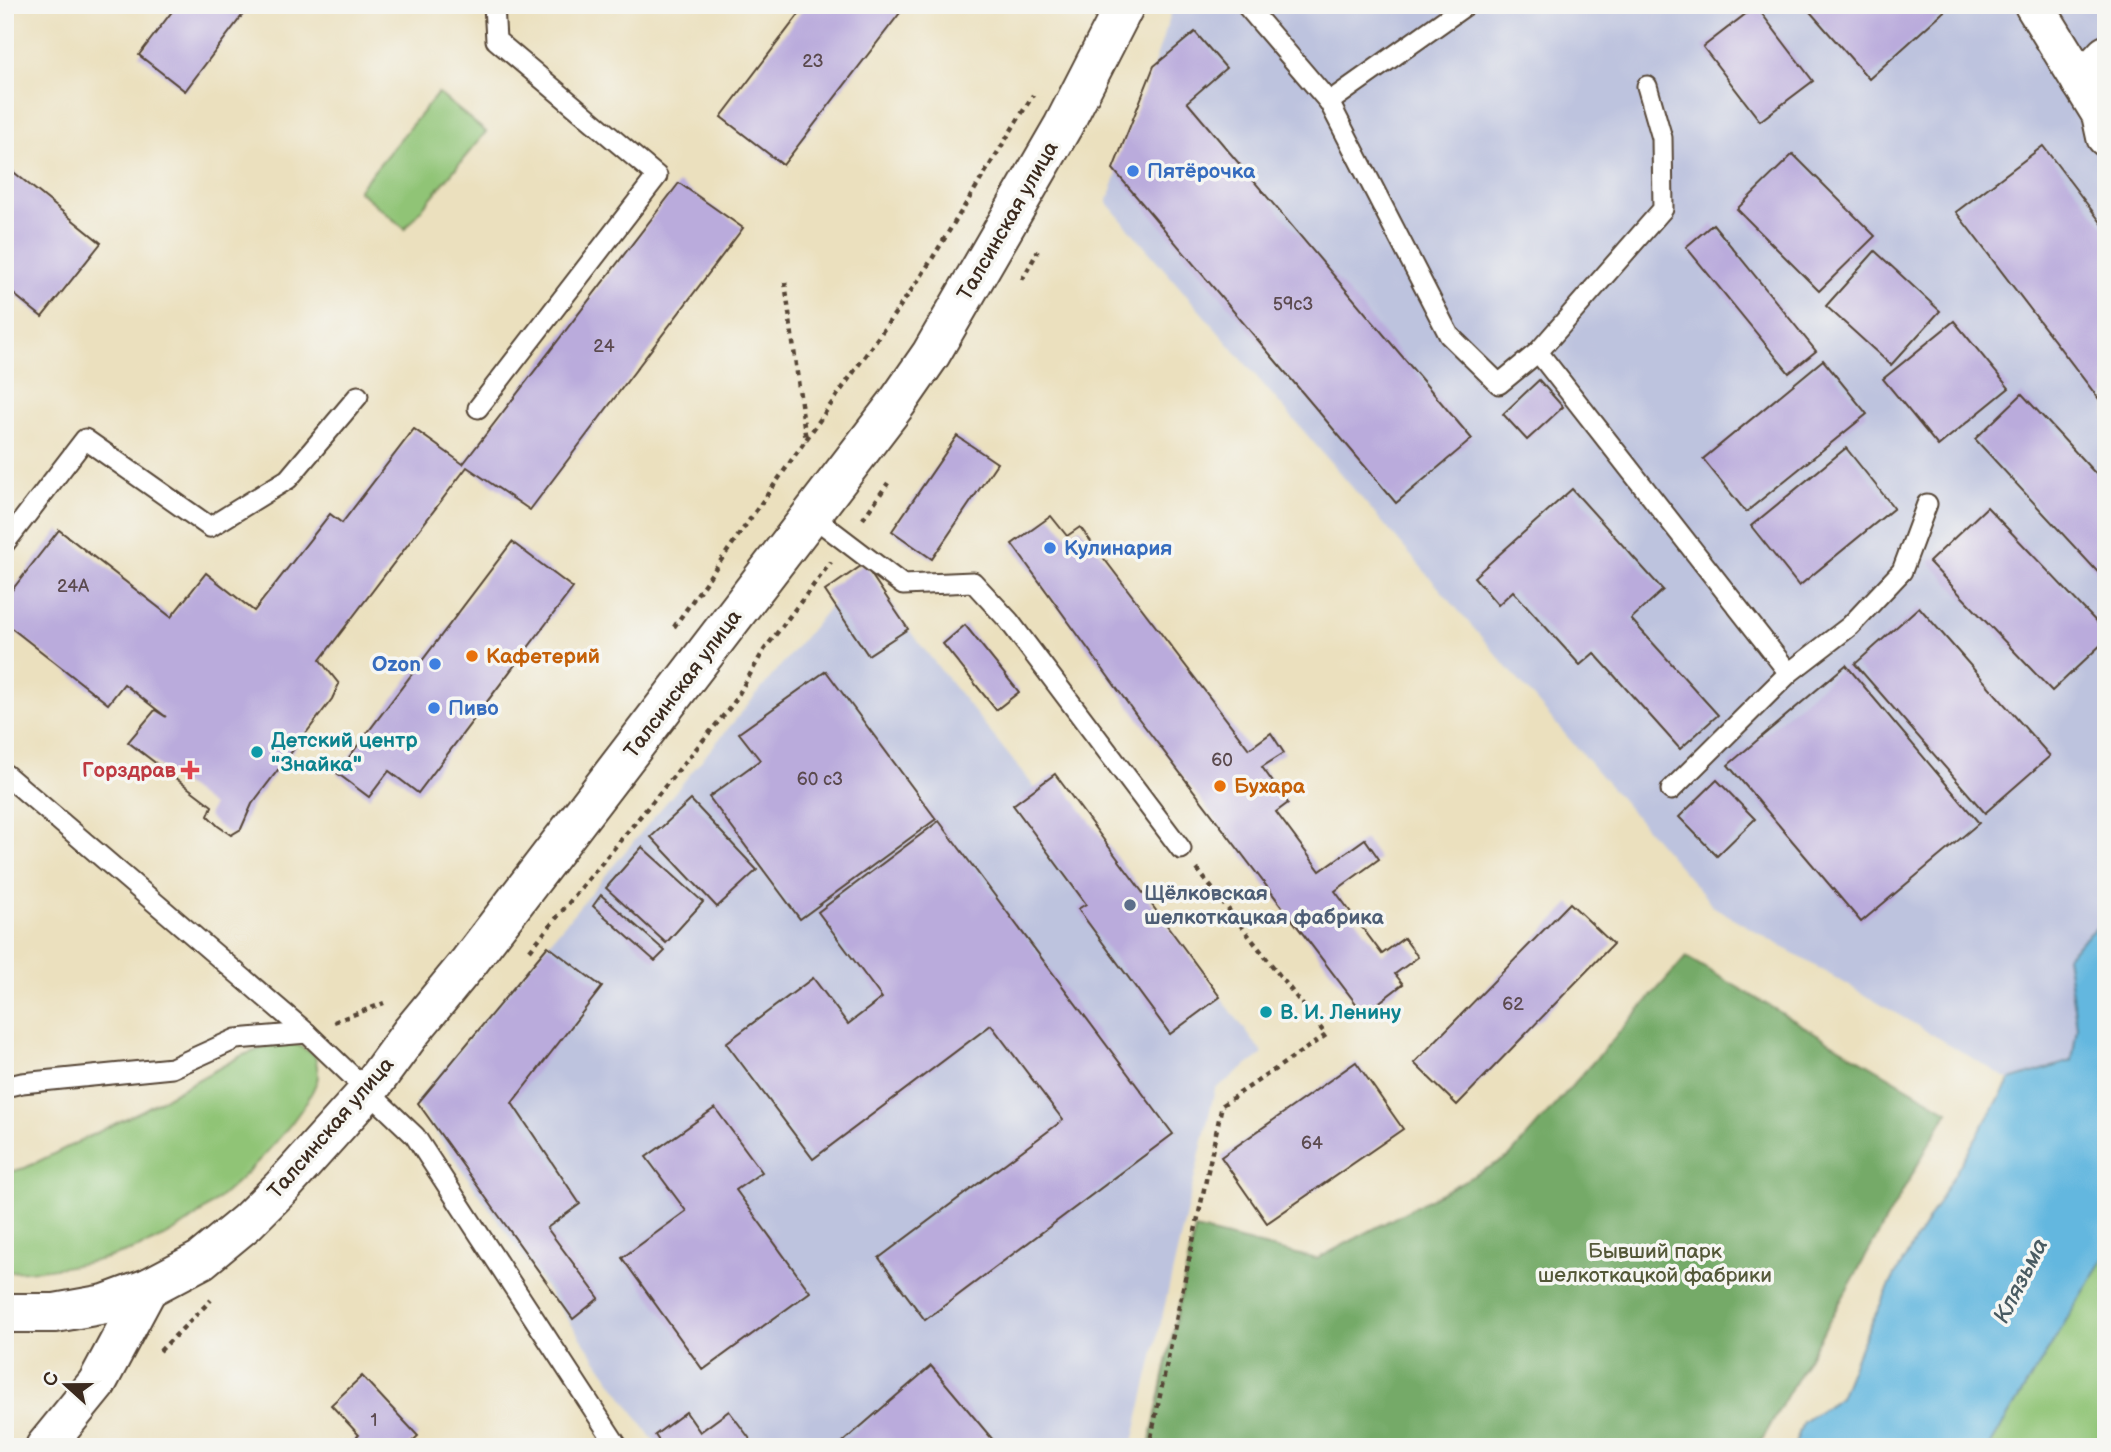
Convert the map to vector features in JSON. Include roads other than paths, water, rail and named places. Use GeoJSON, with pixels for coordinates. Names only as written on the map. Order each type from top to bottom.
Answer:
{"type":"FeatureCollection","features":[{"type":"Feature","properties":{"kind":"main road","name":"Талсинская улица"},"geometry":{"type":"LineString","coordinates":[[5,1313],[68,1310],[105,1304],[148,1288],[201,1261],[247,1222],[313,1155],[368,1091],[811,515],[931,354],[1063,126],[1125,5]]}},
{"type":"Feature","properties":{"kind":"main road"},"geometry":{"type":"LineString","coordinates":[[2034,5],[2094,68],[2106,137]]}},
{"type":"Feature","properties":{"kind":"main road"},"geometry":{"type":"LineString","coordinates":[[46,1447],[97,1383],[148,1288]]}},
{"type":"Feature","properties":{"kind":"lane"},"geometry":{"type":"LineString","coordinates":[[478,408],[657,176],[496,40],[494,5]]}},
{"type":"Feature","properties":{"kind":"lane"},"geometry":{"type":"LineString","coordinates":[[1236,5],[1252,10],[1329,102],[1449,335],[1499,384],[1538,352],[1663,209],[1662,138],[1647,86]]}},
{"type":"Feature","properties":{"kind":"lane"},"geometry":{"type":"LineString","coordinates":[[1329,102],[1466,5]]}},
{"type":"Feature","properties":{"kind":"lane"},"geometry":{"type":"LineString","coordinates":[[1538,352],[1789,673]]}},
{"type":"Feature","properties":{"kind":"lane"},"geometry":{"type":"LineString","coordinates":[[5,543],[85,439],[209,527],[288,479],[358,396]]}},
{"type":"Feature","properties":{"kind":"lane"},"geometry":{"type":"LineString","coordinates":[[1671,790],[1789,673],[1850,626],[1902,571],[1927,504]]}},
{"type":"Feature","properties":{"kind":"lane"},"geometry":{"type":"LineString","coordinates":[[811,515],[903,586],[973,582],[1009,621],[1181,849]]}},
{"type":"Feature","properties":{"kind":"lane"},"geometry":{"type":"LineString","coordinates":[[5,774],[307,1032],[415,1136],[618,1447]]}},
{"type":"Feature","properties":{"kind":"lane"},"geometry":{"type":"LineString","coordinates":[[5,1087],[172,1068],[236,1039],[307,1032]]}},
{"type":"Feature","properties":{"kind":"water","name":"Клязьма"},"geometry":{"type":"Polygon","coordinates":[[[2106,919],[2106,1254],[2098,1268],[1989,1447],[1794,1447],[1803,1422],[1840,1397],[1862,1342],[1894,1277],[2010,1080],[2072,1061],[2077,1027],[2066,956],[2106,919]]]}},
{"type":"Feature","properties":{"kind":"place","name":"Пятёрочка"},"geometry":{"type":"Point","coordinates":[1133,171]}},
{"type":"Feature","properties":{"kind":"place","name":"Кулинария"},"geometry":{"type":"Point","coordinates":[1050,548]}},
{"type":"Feature","properties":{"kind":"place","name":"Кафетерий"},"geometry":{"type":"Point","coordinates":[472,656]}},
{"type":"Feature","properties":{"kind":"place","name":"Ozon"},"geometry":{"type":"Point","coordinates":[435,664]}},
{"type":"Feature","properties":{"kind":"place","name":"Пиво"},"geometry":{"type":"Point","coordinates":[434,708]}},
{"type":"Feature","properties":{"kind":"place","name":"Детский центр \"Знайка\""},"geometry":{"type":"Point","coordinates":[257,752]}},
{"type":"Feature","properties":{"kind":"place","name":"Горздрав"},"geometry":{"type":"Point","coordinates":[190,770]}},
{"type":"Feature","properties":{"kind":"place","name":"Бухара"},"geometry":{"type":"Point","coordinates":[1220,786]}},
{"type":"Feature","properties":{"kind":"place","name":"Щёлковская шелкоткацкая фабрика"},"geometry":{"type":"Point","coordinates":[1130,905]}},
{"type":"Feature","properties":{"kind":"place","name":"В. И. Ленину"},"geometry":{"type":"Point","coordinates":[1266,1012]}},
{"type":"Feature","properties":{"kind":"park label","name":"Бывший парк шелкоткацкой фабрики"},"geometry":{"type":"Point","coordinates":[1655,1263]}}]}
